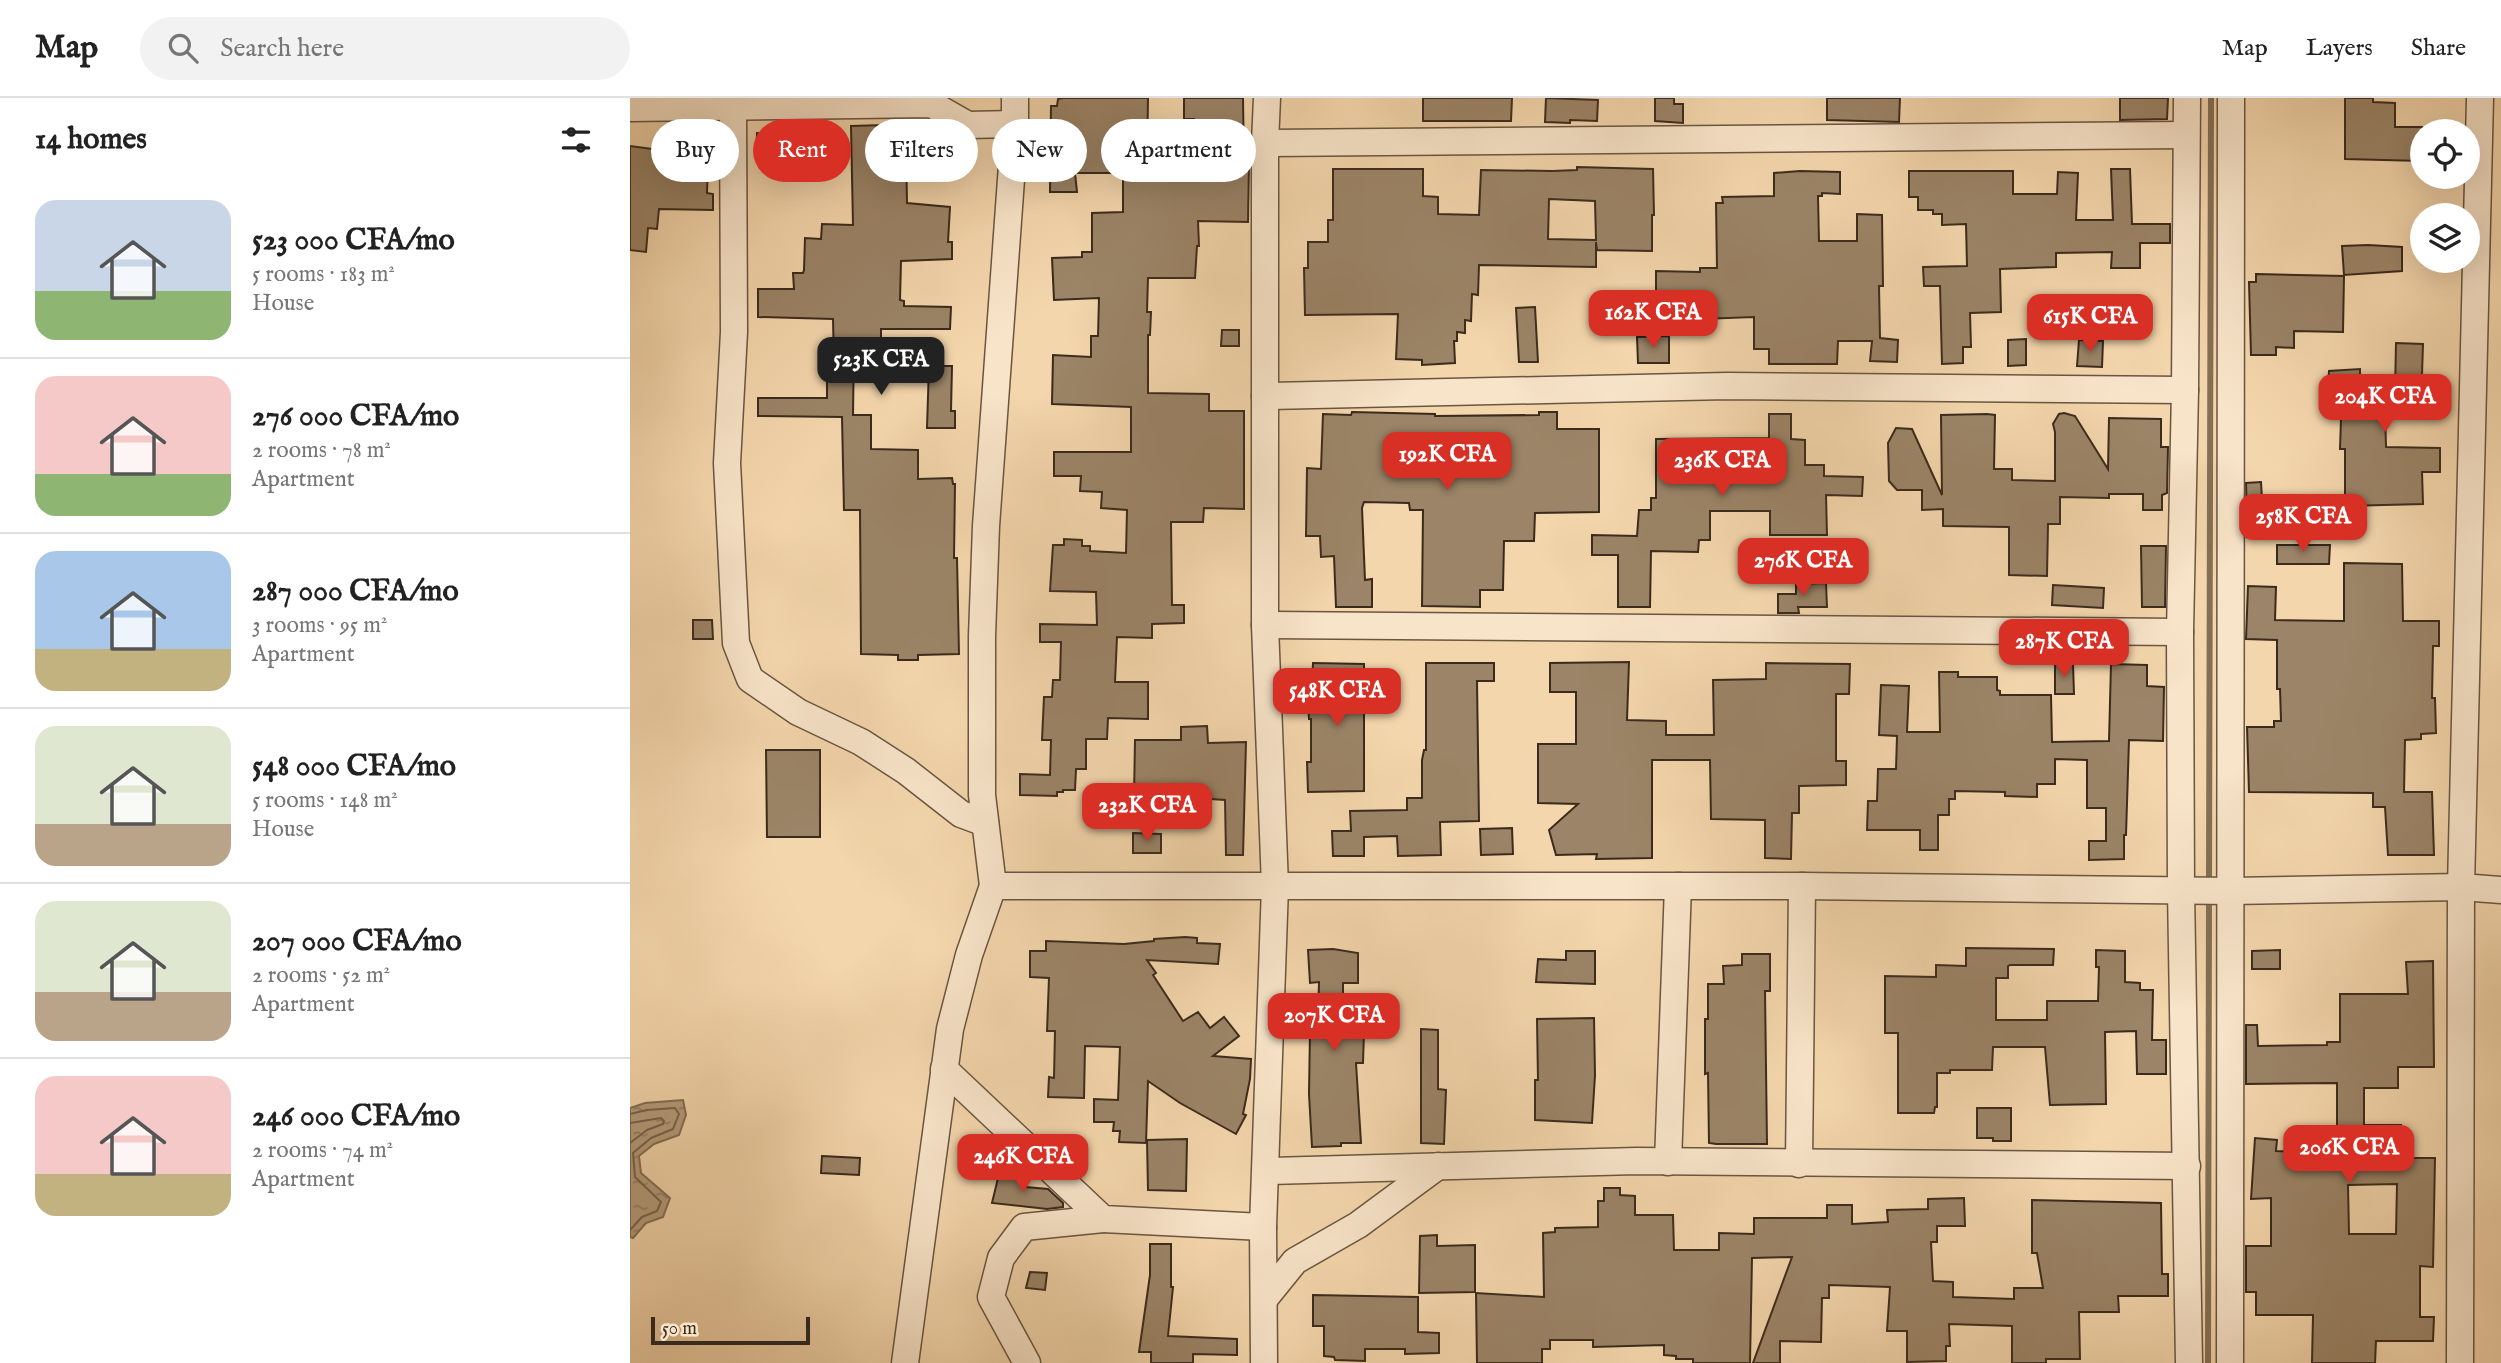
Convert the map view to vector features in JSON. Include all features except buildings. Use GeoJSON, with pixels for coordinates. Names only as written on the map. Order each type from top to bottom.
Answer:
{"type":"FeatureCollection","features":[{"type":"Feature","properties":{"kind":"street"},"geometry":{"type":"LineString","coordinates":[[1264,1363],[1263,1227],[1275,886],[1265,625],[1267,98]]}},
{"type":"Feature","properties":{"kind":"street"},"geometry":{"type":"LineString","coordinates":[[2187,98],[2180,632],[2188,890],[2189,1363]]}},
{"type":"Feature","properties":{"kind":"street"},"geometry":{"type":"LineString","coordinates":[[2231,98],[2227,891],[2231,1363]]}},
{"type":"Feature","properties":{"kind":"street"},"geometry":{"type":"LineString","coordinates":[[2460,1363],[2461,887],[2480,98]]}},
{"type":"Feature","properties":{"kind":"street"},"geometry":{"type":"LineString","coordinates":[[630,108],[931,104],[968,125],[1015,111],[986,526],[982,795],[993,886],[969,955],[950,1029],[905,1363]]}},
{"type":"Feature","properties":{"kind":"street"},"geometry":{"type":"LineString","coordinates":[[733,108],[734,332],[727,463],[736,643],[750,679],[798,712],[861,742],[906,771],[961,814],[985,822]]}},
{"type":"Feature","properties":{"kind":"street"},"geometry":{"type":"LineString","coordinates":[[1265,143],[2186,135]]}},
{"type":"Feature","properties":{"kind":"street"},"geometry":{"type":"LineString","coordinates":[[1265,396],[1727,386],[2185,390]]}},
{"type":"Feature","properties":{"kind":"street"},"geometry":{"type":"LineString","coordinates":[[1265,625],[2180,632]]}},
{"type":"Feature","properties":{"kind":"street"},"geometry":{"type":"LineString","coordinates":[[993,886],[1802,886],[2227,891],[2461,887],[2501,890]]}},
{"type":"Feature","properties":{"kind":"street"},"geometry":{"type":"LineString","coordinates":[[1668,1162],[1678,886]]}},
{"type":"Feature","properties":{"kind":"street"},"geometry":{"type":"LineString","coordinates":[[1799,1164],[1802,886]]}},
{"type":"Feature","properties":{"kind":"street"},"geometry":{"type":"LineString","coordinates":[[944,1069],[1103,1219]]}},
{"type":"Feature","properties":{"kind":"street"},"geometry":{"type":"LineString","coordinates":[[1266,1171],[1668,1162],[2187,1166]]}},
{"type":"Feature","properties":{"kind":"street"},"geometry":{"type":"LineString","coordinates":[[1265,1298],[1295,1261],[1358,1225],[1438,1167]]}},
{"type":"Feature","properties":{"kind":"street"},"geometry":{"type":"LineString","coordinates":[[1027,1363],[991,1297],[1001,1258],[1024,1227],[1103,1219],[1263,1227]]}},
{"type":"Feature","properties":{"kind":"water"},"geometry":{"type":"Polygon","coordinates":[[[683,1100],[686,1115],[679,1135],[654,1144],[639,1156],[641,1173],[670,1198],[663,1217],[646,1223],[633,1238],[630,1237],[630,1108],[645,1103],[683,1100]]]}},
{"type":"Feature","properties":{"kind":"waterway"},"geometry":{"type":"LineString","coordinates":[[2209,884],[2211,98]]}},
{"type":"Feature","properties":{"kind":"waterway"},"geometry":{"type":"LineString","coordinates":[[2208,1363],[2209,898]]}}]}
